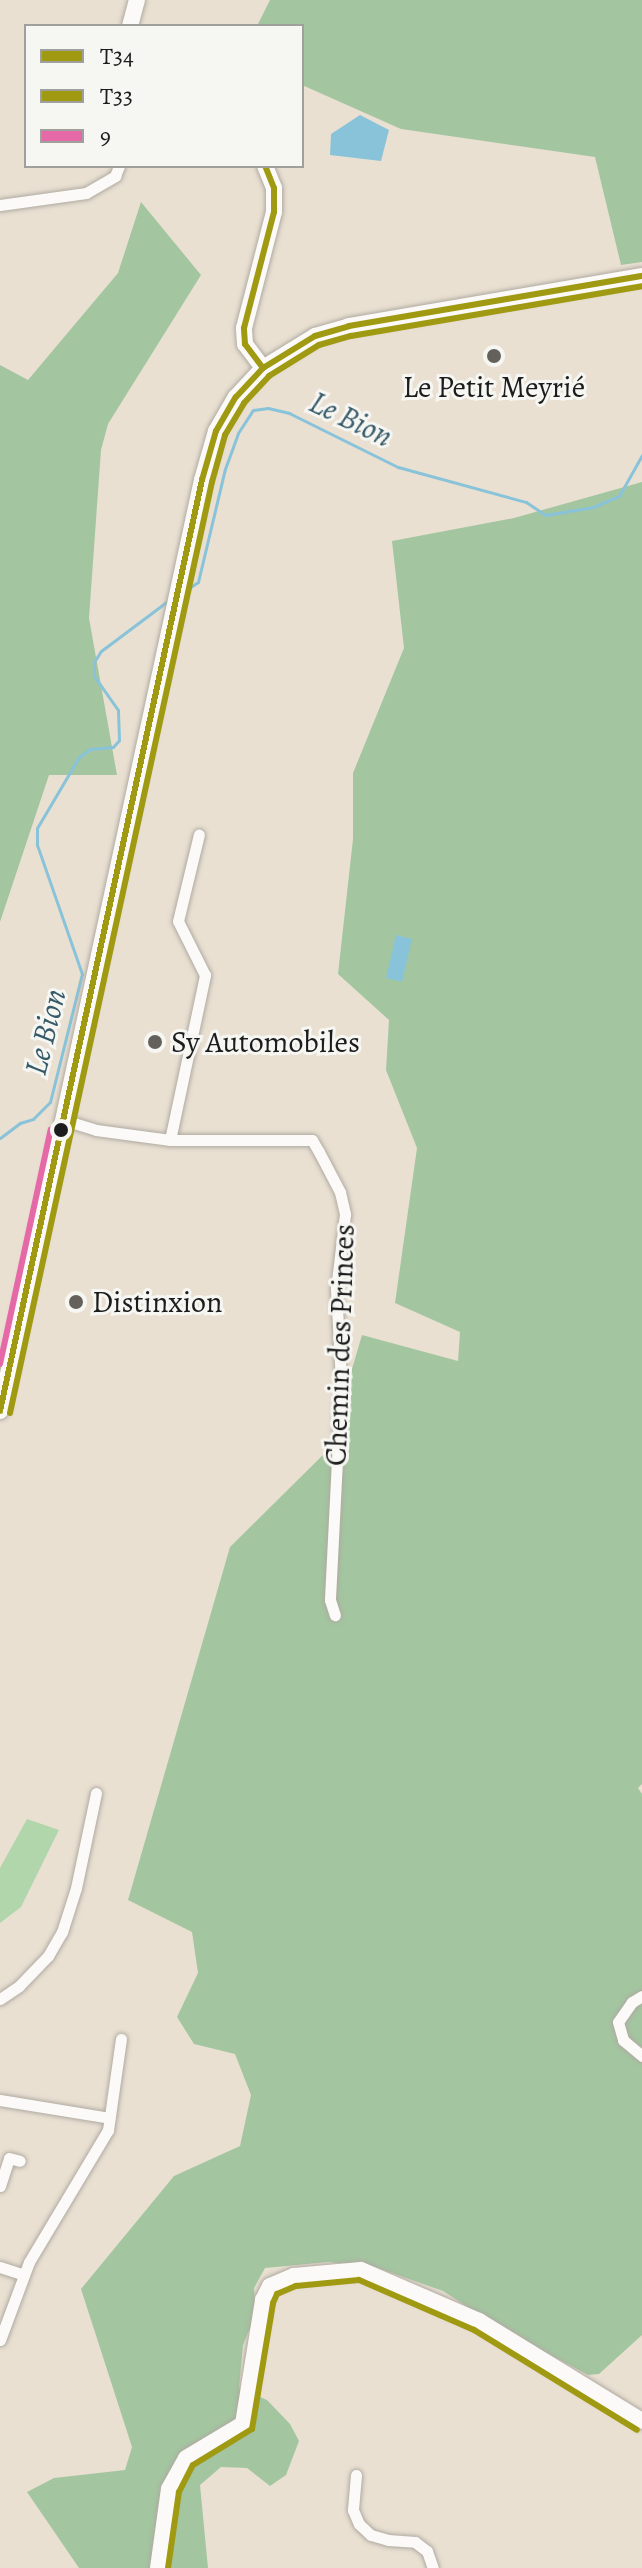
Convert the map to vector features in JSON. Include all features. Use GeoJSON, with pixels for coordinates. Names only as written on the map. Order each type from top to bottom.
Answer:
{"type":"FeatureCollection","features":[{"type":"Feature","properties":{"kind":"main road"},"geometry":{"type":"LineString","coordinates":[[131,24],[137,0]]}},
{"type":"Feature","properties":{"kind":"main road"},"geometry":{"type":"LineString","coordinates":[[263,368],[245,344],[244,328],[274,212],[274,188],[266,168]]}},
{"type":"Feature","properties":{"kind":"main road"},"geometry":{"type":"LineString","coordinates":[[0,1411],[202,480],[216,431],[236,397],[263,368],[315,336],[349,326],[642,276]]}},
{"type":"Feature","properties":{"kind":"main road"},"geometry":{"type":"LineString","coordinates":[[158,2568],[169,2489],[186,2458],[243,2424],[263,2300],[270,2286],[294,2276],[361,2270],[479,2321],[642,2421]]}},
{"type":"Feature","properties":{"kind":"street"},"geometry":{"type":"LineString","coordinates":[[0,205],[86,193],[115,176],[118,168]]}},
{"type":"Feature","properties":{"kind":"street"},"geometry":{"type":"LineString","coordinates":[[170,1140],[205,975],[178,921],[199,834]]}},
{"type":"Feature","properties":{"kind":"street","name":"Chemin des Princes"},"geometry":{"type":"LineString","coordinates":[[64,1120],[96,1130],[170,1140],[312,1140],[340,1192],[345,1214],[335,1319],[341,1347],[330,1600],[335,1615]]}},
{"type":"Feature","properties":{"kind":"street"},"geometry":{"type":"LineString","coordinates":[[0,1999],[19,1986],[48,1956],[62,1932],[76,1888],[96,1793]]}},
{"type":"Feature","properties":{"kind":"street"},"geometry":{"type":"LineString","coordinates":[[642,1996],[632,2002],[618,2022],[623,2040],[642,2056]]}},
{"type":"Feature","properties":{"kind":"street"},"geometry":{"type":"LineString","coordinates":[[0,2340],[24,2275],[108,2130],[121,2039]]}},
{"type":"Feature","properties":{"kind":"street"},"geometry":{"type":"LineString","coordinates":[[0,2100],[110,2118]]}},
{"type":"Feature","properties":{"kind":"street"},"geometry":{"type":"LineString","coordinates":[[0,2186],[9,2158],[20,2161]]}},
{"type":"Feature","properties":{"kind":"street"},"geometry":{"type":"LineString","coordinates":[[0,2267],[24,2275]]}},
{"type":"Feature","properties":{"kind":"street"},"geometry":{"type":"LineString","coordinates":[[356,2475],[353,2510],[359,2524],[371,2535],[415,2542],[427,2551],[433,2568]]}},
{"type":"Feature","properties":{"kind":"green space"},"geometry":{"type":"Polygon","coordinates":[[[270,0],[642,0],[642,262],[621,265],[595,157],[401,129],[304,86],[304,24],[258,24],[270,0]]]}},
{"type":"Feature","properties":{"kind":"green space"},"geometry":{"type":"Polygon","coordinates":[[[141,202],[201,275],[108,424],[101,450],[89,618],[117,775],[49,775],[0,922],[0,365],[28,380],[118,273],[141,202]]]}},
{"type":"Feature","properties":{"kind":"green space"},"geometry":{"type":"Polygon","coordinates":[[[642,482],[642,1784],[638,1788],[642,1794],[642,2335],[599,2374],[588,2375],[500,2328],[443,2291],[375,2267],[328,2262],[265,2268],[254,2288],[256,2313],[243,2345],[239,2388],[267,2400],[290,2424],[299,2441],[286,2475],[270,2486],[247,2468],[221,2467],[200,2485],[208,2568],[79,2568],[27,2492],[54,2478],[125,2470],[132,2447],[81,2289],[174,2176],[240,2146],[251,2095],[235,2054],[194,2044],[177,2017],[198,1973],[192,1932],[128,1900],[230,1547],[328,1450],[362,1335],[458,1361],[460,1332],[395,1303],[417,1148],[386,1070],[389,1020],[338,974],[353,839],[353,773],[404,648],[392,541],[514,518],[642,482]]]}},
{"type":"Feature","properties":{"kind":"green space"},"geometry":{"type":"Polygon","coordinates":[[[27,1819],[59,1830],[21,1907],[0,1923],[0,1868],[27,1819]]]}},
{"type":"Feature","properties":{"kind":"water"},"geometry":{"type":"Polygon","coordinates":[[[360,115],[389,130],[381,161],[330,155],[331,134],[360,115]]]}},
{"type":"Feature","properties":{"kind":"water"},"geometry":{"type":"Polygon","coordinates":[[[396,935],[412,939],[402,982],[386,978],[396,935]]]}},
{"type":"Feature","properties":{"kind":"waterway","name":"Le Bion"},"geometry":{"type":"LineString","coordinates":[[186,590],[198,582],[225,469],[238,433],[253,410],[268,408],[289,413],[398,467],[526,502],[545,515],[593,507],[619,496],[642,455]]}},
{"type":"Feature","properties":{"kind":"waterway","name":"Le Bion"},"geometry":{"type":"LineString","coordinates":[[0,1138],[20,1123],[33,1119],[50,1102],[82,974],[37,845],[37,828],[79,757],[90,749],[113,747],[119,740],[118,710],[94,676],[94,662],[101,651],[169,600]]}},
{"type":"Feature","properties":{"kind":"transit line","name":"T34"},"geometry":{"type":"LineString","coordinates":[[263,368],[245,344],[244,328],[274,212],[274,188],[266,168]]}},
{"type":"Feature","properties":{"kind":"transit line","name":"T34"},"geometry":{"type":"LineString","coordinates":[[0,1411],[202,480],[216,431],[236,397],[263,368],[315,336],[349,326],[642,276]]}},
{"type":"Feature","properties":{"kind":"transit line","name":"T33"},"geometry":{"type":"LineString","coordinates":[[10,1413],[212,482],[225,435],[244,403],[269,376],[319,345],[351,336],[642,286]]}},
{"type":"Feature","properties":{"kind":"transit line","name":"9"},"geometry":{"type":"LineString","coordinates":[[0,1364],[51,1129]]}},
{"type":"Feature","properties":{"kind":"transit line","name":"T33"},"geometry":{"type":"LineString","coordinates":[[168,2568],[179,2492],[193,2465],[252,2429],[273,2303],[277,2294],[296,2286],[359,2280],[474,2330],[637,2430]]}},
{"type":"Feature","properties":{"kind":"place","name":"Le Petit Meyrié"},"geometry":{"type":"Point","coordinates":[494,356]}},
{"type":"Feature","properties":{"kind":"place","name":"Sy Automobiles"},"geometry":{"type":"Point","coordinates":[155,1042]}},
{"type":"Feature","properties":{"kind":"place","name":"Distinxion"},"geometry":{"type":"Point","coordinates":[76,1302]}}]}
